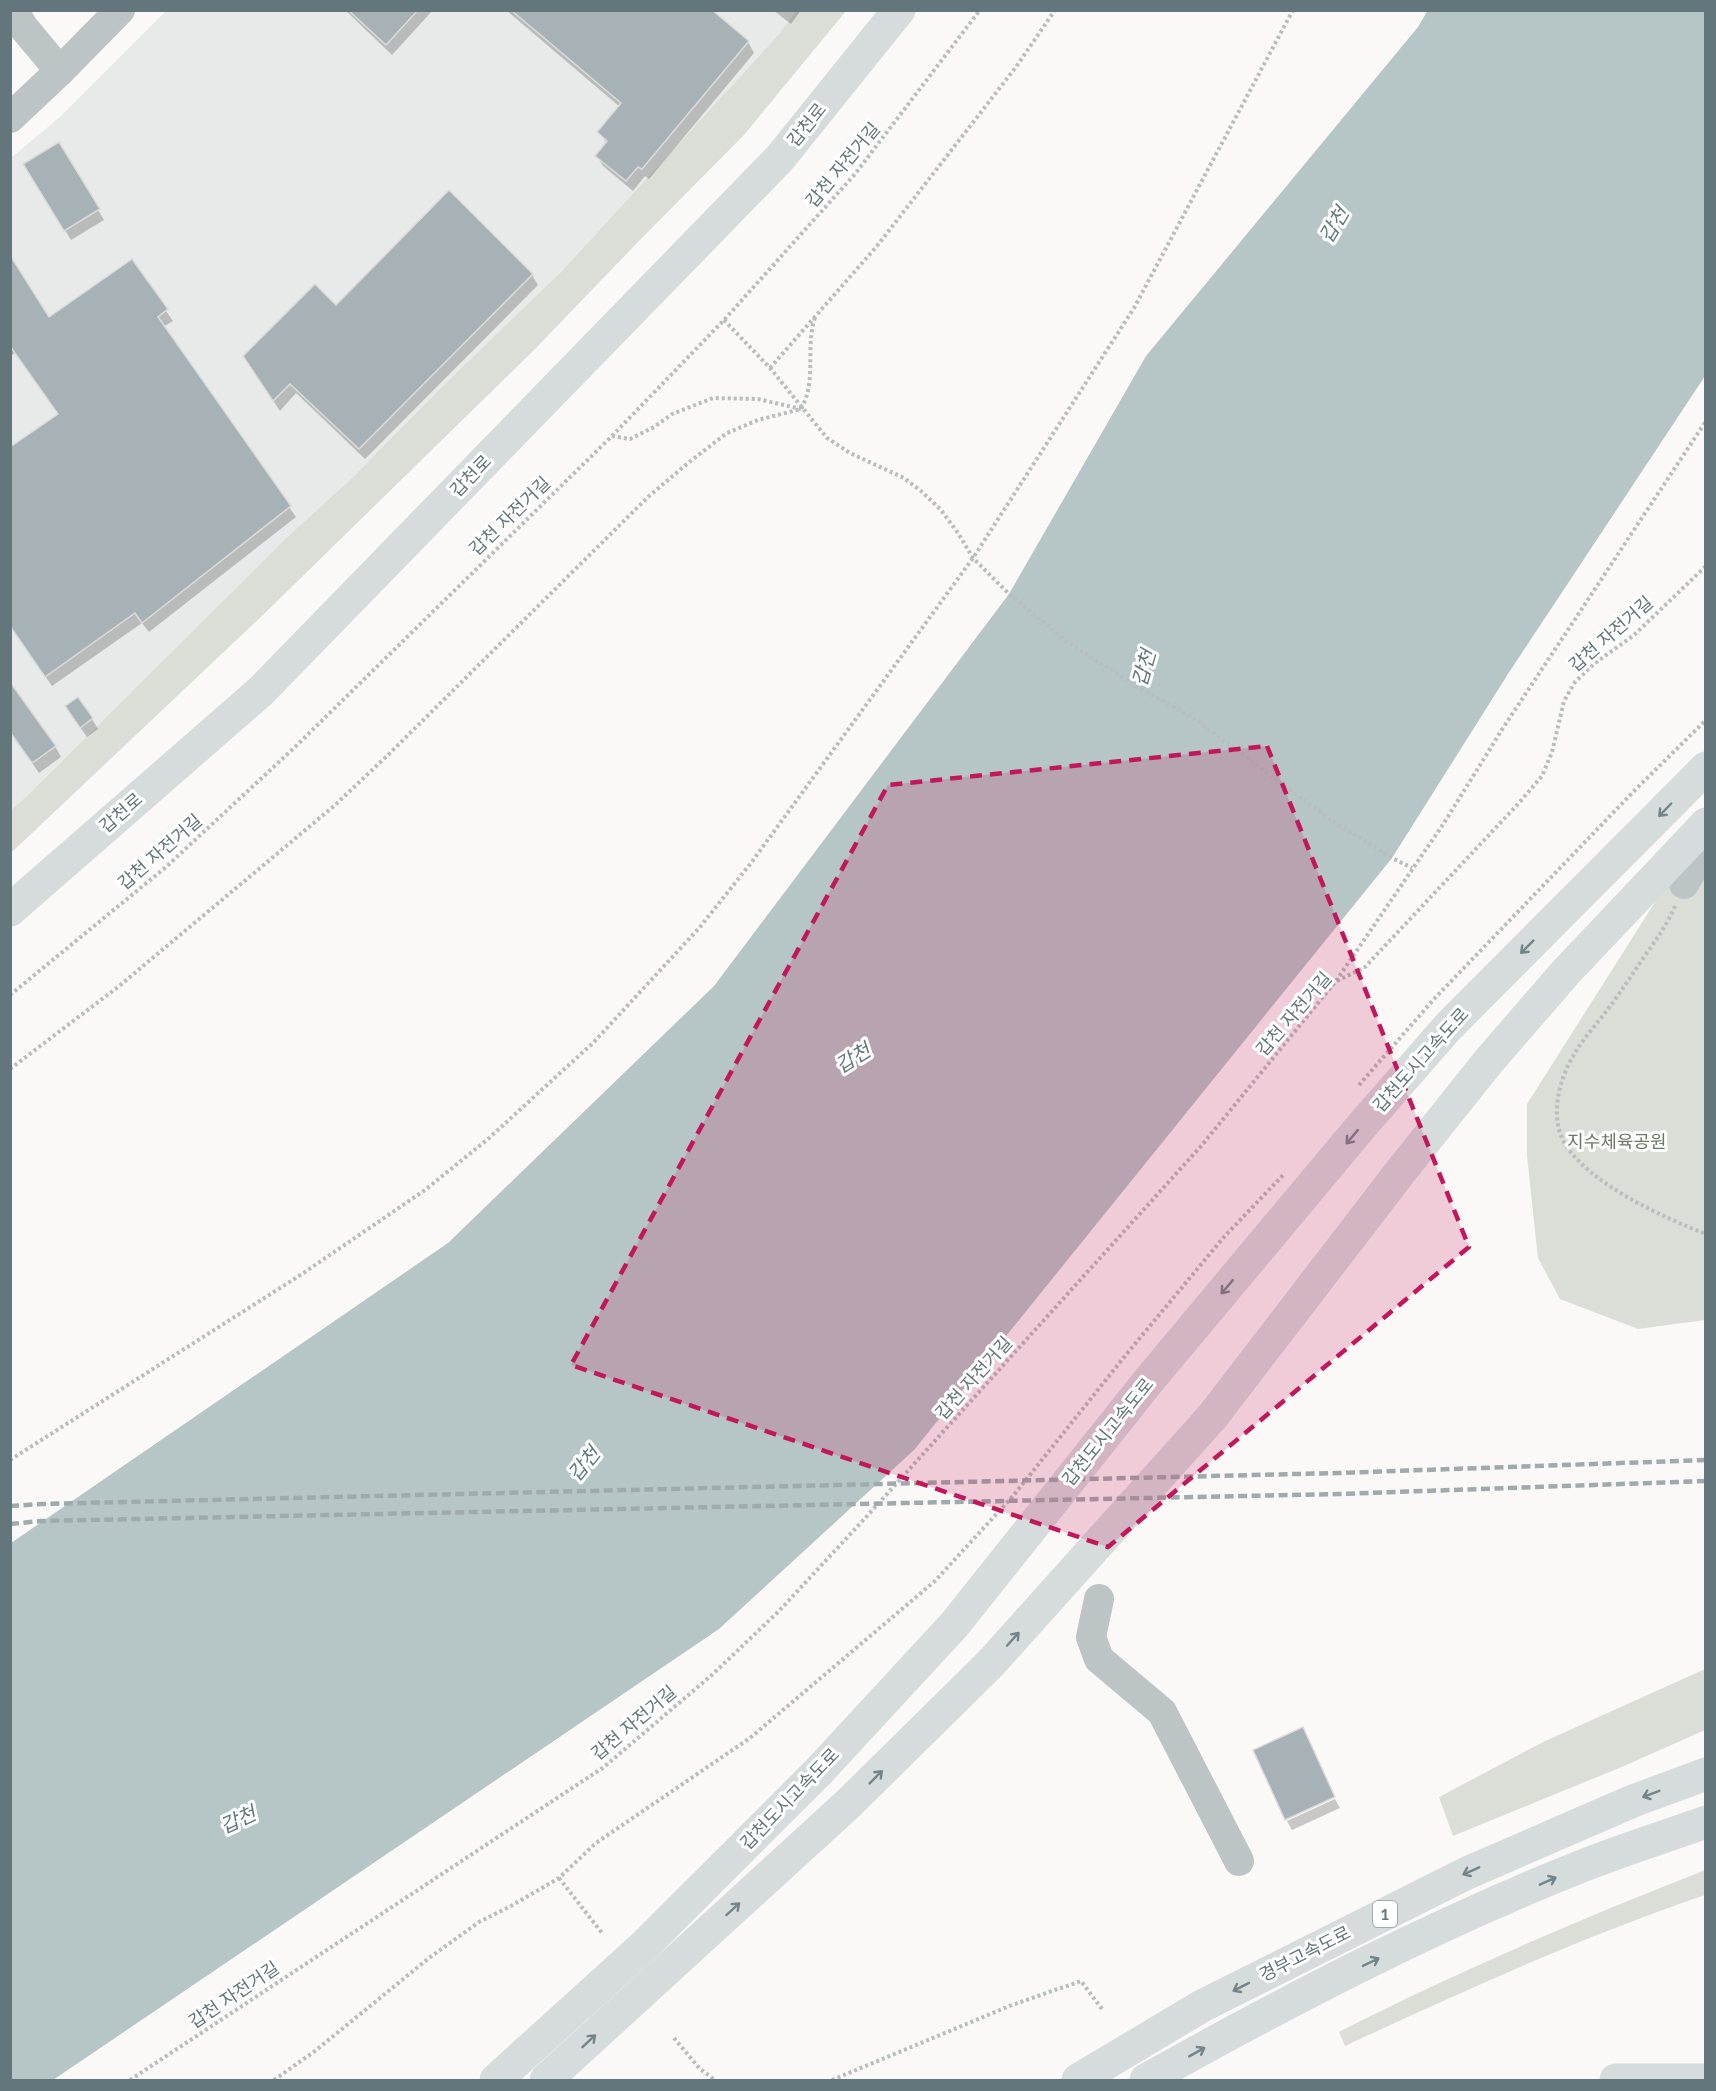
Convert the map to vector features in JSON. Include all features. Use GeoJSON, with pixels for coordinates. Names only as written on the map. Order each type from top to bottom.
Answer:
{"type":"FeatureCollection","features":[{"type":"Feature","properties":{"kind":"main road","name":"갑천로"},"geometry":{"type":"LineString","coordinates":[[10,910],[261,691],[780,158],[900,10]]}},
{"type":"Feature","properties":{"kind":"main road","name":"갑천도시고속도로"},"geometry":{"type":"LineString","coordinates":[[496,2080],[645,1946],[820,1770],[954,1625],[1158,1370],[1448,1027],[1706,768]]}},
{"type":"Feature","properties":{"kind":"main road"},"geometry":{"type":"LineString","coordinates":[[546,2080],[848,1804],[990,1664],[1212,1417],[1401,1171],[1496,1053],[1565,973],[1706,824]]}},
{"type":"Feature","properties":{"kind":"main road","name":"경부고속도로"},"geometry":{"type":"LineString","coordinates":[[1078,2080],[1202,2006],[1467,1873],[1700,1774]]}},
{"type":"Feature","properties":{"kind":"main road","name":"경부고속도로"},"geometry":{"type":"LineString","coordinates":[[1146,2080],[1255,2020],[1435,1930],[1581,1866],[1706,1822]]}},
{"type":"Feature","properties":{"kind":"main road"},"geometry":{"type":"LineString","coordinates":[[1616,2080],[1706,2080]]}},
{"type":"Feature","properties":{"kind":"street"},"geometry":{"type":"LineString","coordinates":[[13,10],[24,28],[60,71]]}},
{"type":"Feature","properties":{"kind":"street"},"geometry":{"type":"LineString","coordinates":[[10,118],[120,10]]}},
{"type":"Feature","properties":{"kind":"street"},"geometry":{"type":"LineString","coordinates":[[1684,884],[1706,851]]}},
{"type":"Feature","properties":{"kind":"street"},"geometry":{"type":"LineString","coordinates":[[1099,1599],[1091,1637],[1099,1659],[1161,1712],[1239,1861]]}},
{"type":"Feature","properties":{"kind":"path","name":"갑천 자전거길"},"geometry":{"type":"LineString","coordinates":[[10,995],[166,867],[294,748],[612,435],[724,320],[855,174],[980,10]]}},
{"type":"Feature","properties":{"kind":"path"},"geometry":{"type":"LineString","coordinates":[[770,368],[877,246],[1016,67],[1055,10]]}},
{"type":"Feature","properties":{"kind":"path"},"geometry":{"type":"LineString","coordinates":[[10,1460],[364,1233],[434,1183],[547,1087],[602,1034],[700,927],[751,863],[972,558],[1134,308],[1293,10]]}},
{"type":"Feature","properties":{"kind":"path"},"geometry":{"type":"LineString","coordinates":[[10,1069],[118,987],[334,806],[648,497],[688,463],[727,433],[758,420],[801,409],[809,394],[811,327],[816,315]]}},
{"type":"Feature","properties":{"kind":"path"},"geometry":{"type":"LineString","coordinates":[[724,320],[770,368],[801,409],[827,438],[850,453],[904,478],[921,491],[941,510],[958,533],[972,558],[1009,594],[1066,641],[1139,688],[1192,717],[1331,820],[1413,868]]}},
{"type":"Feature","properties":{"kind":"path"},"geometry":{"type":"LineString","coordinates":[[612,435],[630,439],[654,427],[672,414],[713,398],[758,399],[801,409]]}},
{"type":"Feature","properties":{"kind":"path"},"geometry":{"type":"LineString","coordinates":[[1336,981],[1444,823],[1503,728],[1706,421]]}},
{"type":"Feature","properties":{"kind":"path","name":"갑천 자전거길"},"geometry":{"type":"LineString","coordinates":[[129,2080],[604,1767],[713,1674],[779,1611],[1072,1291],[1202,1145],[1336,981],[1365,967],[1542,776],[1552,752],[1564,701],[1575,682],[1595,663],[1633,636],[1706,566]]}},
{"type":"Feature","properties":{"kind":"path"},"geometry":{"type":"LineString","coordinates":[[1354,1091],[1435,998],[1635,790],[1706,720]]}},
{"type":"Feature","properties":{"kind":"path"},"geometry":{"type":"LineString","coordinates":[[1684,884],[1668,923],[1617,998],[1575,1051],[1564,1073],[1559,1094],[1557,1122],[1564,1142],[1580,1165],[1620,1192],[1678,1223],[1706,1234]]}},
{"type":"Feature","properties":{"kind":"path"},"geometry":{"type":"LineString","coordinates":[[274,2080],[315,2051],[373,2002],[462,1934],[479,1922],[559,1878],[596,1843],[750,1738],[935,1581],[1013,1496],[1223,1238],[1288,1169]]}},
{"type":"Feature","properties":{"kind":"path"},"geometry":{"type":"LineString","coordinates":[[559,1878],[602,1933]]}},
{"type":"Feature","properties":{"kind":"path"},"geometry":{"type":"LineString","coordinates":[[832,2080],[1012,2005],[1081,1981],[1102,2009]]}},
{"type":"Feature","properties":{"kind":"path"},"geometry":{"type":"LineString","coordinates":[[674,2038],[700,2069],[715,2080]]}},
{"type":"Feature","properties":{"kind":"highlighted area"},"geometry":{"type":"Polygon","coordinates":[[[1267,746],[1469,1247],[1108,1547],[571,1365],[888,785],[1267,746]]]}},
{"type":"Feature","properties":{"kind":"shaded area"},"geometry":{"type":"Polygon","coordinates":[[[166,11],[796,11],[779,34],[561,272],[352,478],[285,539],[11,810],[11,158],[61,116],[166,11]]]}},
{"type":"Feature","properties":{"kind":"green space"},"geometry":{"type":"Polygon","coordinates":[[[796,11],[846,11],[744,135],[535,349],[264,614],[11,853],[11,810],[285,539],[352,478],[561,272],[779,34],[796,11]]]}},
{"type":"Feature","properties":{"kind":"green space","name":"지수체육공원"},"geometry":{"type":"Polygon","coordinates":[[[1705,838],[1705,1320],[1638,1329],[1560,1299],[1538,1258],[1527,1156],[1527,1104],[1662,891],[1705,838]]]}},
{"type":"Feature","properties":{"kind":"green space"},"geometry":{"type":"Polygon","coordinates":[[[1705,1669],[1705,1730],[1453,1836],[1439,1797],[1543,1742],[1705,1669]]]}},
{"type":"Feature","properties":{"kind":"green space"},"geometry":{"type":"Polygon","coordinates":[[[1705,1870],[1705,1895],[1568,1947],[1345,2046],[1339,2032],[1429,1988],[1520,1946],[1705,1870]]]}},
{"type":"Feature","properties":{"kind":"water","name":"갑천"},"geometry":{"type":"Polygon","coordinates":[[[1428,10],[1705,11],[1705,376],[1508,674],[1392,858],[914,1450],[719,1629],[53,2080],[11,2080],[11,1543],[448,1243],[714,986],[1009,594],[1146,356],[1418,27],[1428,10]]]}},
{"type":"Feature","properties":{"kind":"building"},"geometry":{"type":"Polygon","coordinates":[[[348,10],[418,10],[386,45],[348,10]]]}},
{"type":"Feature","properties":{"kind":"building"},"geometry":{"type":"Polygon","coordinates":[[[511,10],[712,10],[749,41],[642,169],[638,167],[626,181],[595,156],[607,141],[597,132],[621,103],[511,10]]]}},
{"type":"Feature","properties":{"kind":"building"},"geometry":{"type":"Polygon","coordinates":[[[59,142],[100,209],[64,231],[23,164],[59,142]]]}},
{"type":"Feature","properties":{"kind":"building"},"geometry":{"type":"Polygon","coordinates":[[[449,190],[533,274],[359,449],[290,384],[273,401],[243,356],[315,284],[336,305],[449,190]]]}},
{"type":"Feature","properties":{"kind":"building"},"geometry":{"type":"Polygon","coordinates":[[[10,255],[49,317],[132,259],[168,309],[158,317],[291,506],[142,623],[135,613],[45,677],[10,626],[10,447],[58,414],[10,346],[10,255]]]}},
{"type":"Feature","properties":{"kind":"building"},"geometry":{"type":"Polygon","coordinates":[[[10,682],[56,746],[32,763],[10,732],[10,682]]]}},
{"type":"Feature","properties":{"kind":"building"},"geometry":{"type":"Polygon","coordinates":[[[78,697],[93,718],[80,728],[65,706],[78,697]]]}},
{"type":"Feature","properties":{"kind":"building"},"geometry":{"type":"Polygon","coordinates":[[[1303,1727],[1335,1797],[1285,1820],[1253,1750],[1303,1727]]]}},
{"type":"Feature","properties":{"kind":"railway"},"geometry":{"type":"LineString","coordinates":[[10,1506],[1339,1473],[1706,1460]]}},
{"type":"Feature","properties":{"kind":"railway"},"geometry":{"type":"LineString","coordinates":[[10,1524],[41,1521],[1339,1494],[1706,1481]]}}]}
